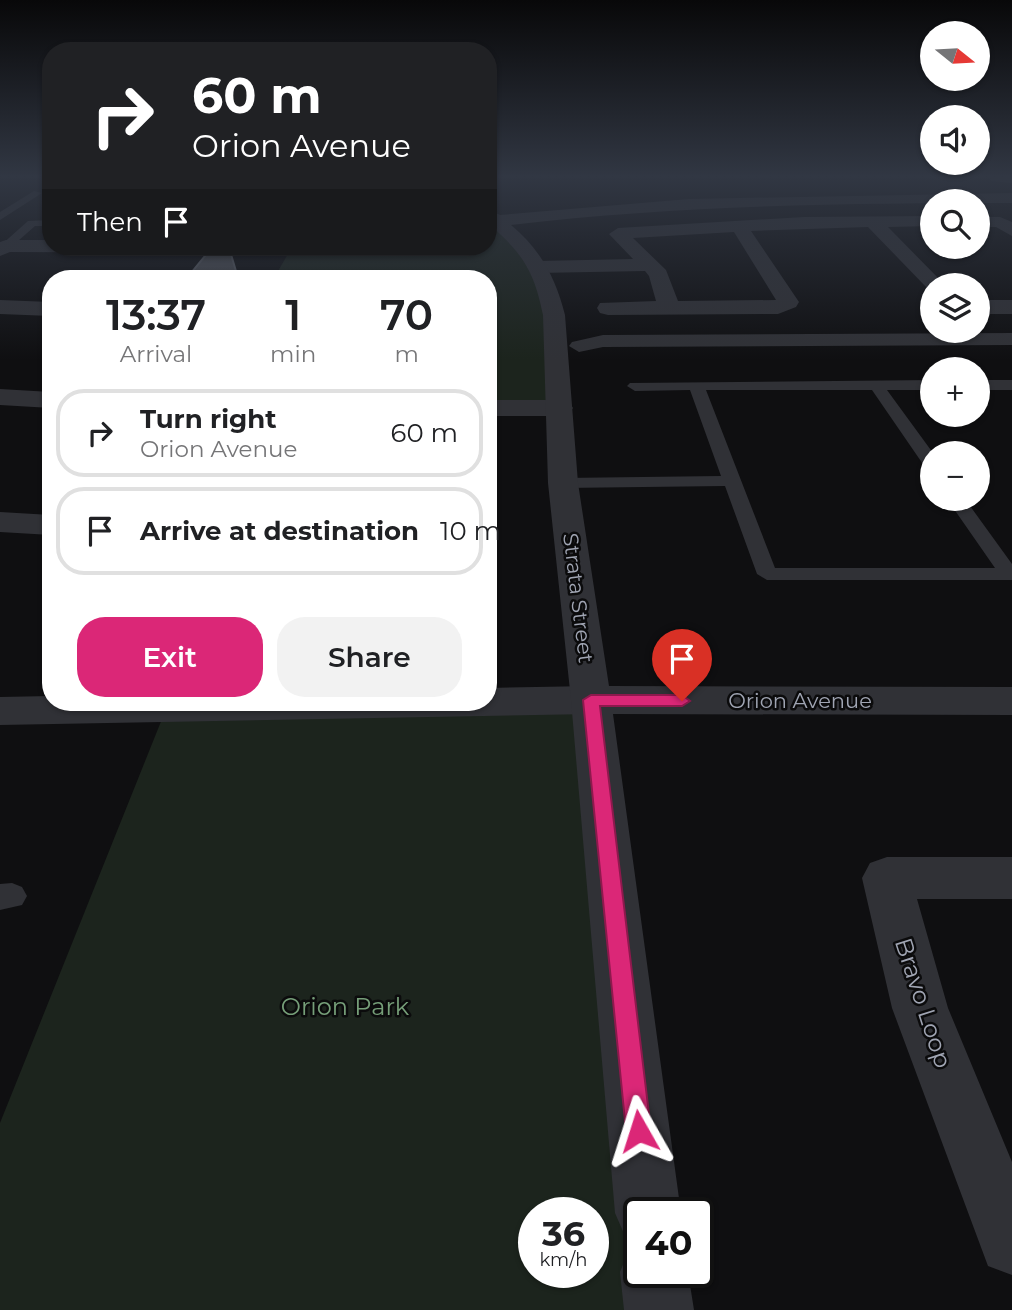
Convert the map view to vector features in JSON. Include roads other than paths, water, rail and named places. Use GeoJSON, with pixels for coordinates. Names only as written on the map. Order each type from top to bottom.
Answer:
{"type":"FeatureCollection","features":[{"type":"Feature","properties":{"kind":"street","name":"Strata Street"},"geometry":{"type":"LineString","coordinates":[[515,238],[527,248],[539,270],[549,292],[554,315],[563,483],[591,700],[646,1197]]}},
{"type":"Feature","properties":{"kind":"street"},"geometry":{"type":"LineString","coordinates":[[623,238],[659,274],[669,308]]}},
{"type":"Feature","properties":{"kind":"street"},"geometry":{"type":"LineString","coordinates":[[608,308],[778,307],[788,302],[747,238]]}},
{"type":"Feature","properties":{"kind":"street"},"geometry":{"type":"LineString","coordinates":[[889,238],[923,273]]}},
{"type":"Feature","properties":{"kind":"street"},"geometry":{"type":"LineString","coordinates":[[3,248],[42,248]]}},
{"type":"Feature","properties":{"kind":"street"},"geometry":{"type":"LineString","coordinates":[[191,270],[203,256]]}},
{"type":"Feature","properties":{"kind":"street"},"geometry":{"type":"LineString","coordinates":[[539,270],[603,270],[609,267],[652,265]]}},
{"type":"Feature","properties":{"kind":"street"},"geometry":{"type":"LineString","coordinates":[[0,307],[42,309]]}},
{"type":"Feature","properties":{"kind":"street"},"geometry":{"type":"LineString","coordinates":[[990,307],[1012,307]]}},
{"type":"Feature","properties":{"kind":"street"},"geometry":{"type":"LineString","coordinates":[[579,346],[603,341],[1012,339]]}},
{"type":"Feature","properties":{"kind":"street"},"geometry":{"type":"LineString","coordinates":[[0,397],[42,399]]}},
{"type":"Feature","properties":{"kind":"street"},"geometry":{"type":"LineString","coordinates":[[497,408],[560,408]]}},
{"type":"Feature","properties":{"kind":"street"},"geometry":{"type":"LineString","coordinates":[[0,522],[42,525]]}},
{"type":"Feature","properties":{"kind":"street","name":"Orion Avenue"},"geometry":{"type":"LineString","coordinates":[[497,702],[1012,701]]}},
{"type":"Feature","properties":{"kind":"street","name":"Orion Avenue"},"geometry":{"type":"LineString","coordinates":[[0,711],[42,710]]}},
{"type":"Feature","properties":{"kind":"street","name":"Bravo Loop"},"geometry":{"type":"LineString","coordinates":[[1012,878],[887,878],[920,1008],[1012,1242]]}},
{"type":"Feature","properties":{"kind":"street"},"geometry":{"type":"LineString","coordinates":[[656,1288],[659,1310]]}},
{"type":"Feature","properties":{"kind":"lane"},"geometry":{"type":"LineString","coordinates":[[696,385],[767,574],[1011,574]]}},
{"type":"Feature","properties":{"kind":"lane"},"geometry":{"type":"LineString","coordinates":[[876,385],[920,448]]}},
{"type":"Feature","properties":{"kind":"lane"},"geometry":{"type":"LineString","coordinates":[[635,386],[920,385]]}},
{"type":"Feature","properties":{"kind":"lane"},"geometry":{"type":"LineString","coordinates":[[990,385],[1012,385]]}},
{"type":"Feature","properties":{"kind":"lane"},"geometry":{"type":"LineString","coordinates":[[563,483],[732,481]]}},
{"type":"Feature","properties":{"kind":"lane"},"geometry":{"type":"LineString","coordinates":[[965,511],[1011,574]]}},
{"type":"Feature","properties":{"kind":"park label","name":"Orion Park"},"geometry":{"type":"Point","coordinates":[345,1007]}}]}
